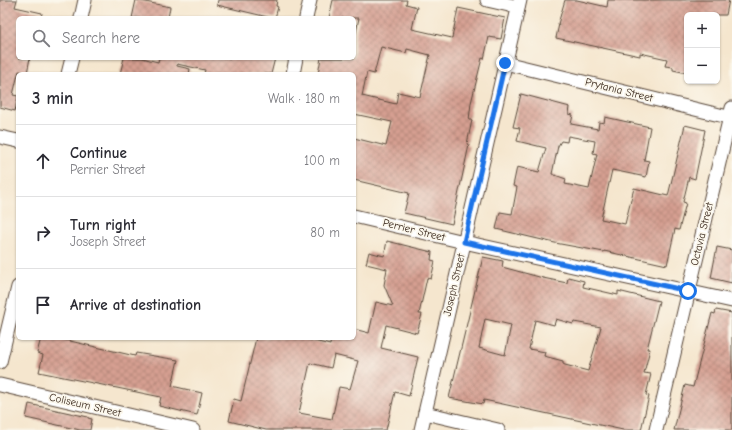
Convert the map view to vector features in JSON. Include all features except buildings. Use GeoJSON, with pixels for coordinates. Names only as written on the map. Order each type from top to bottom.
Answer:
{"type":"FeatureCollection","features":[{"type":"Feature","properties":{"kind":"street"},"geometry":{"type":"LineString","coordinates":[[81,16],[85,0]]}},
{"type":"Feature","properties":{"kind":"street"},"geometry":{"type":"LineString","coordinates":[[306,16],[310,0]]}},
{"type":"Feature","properties":{"kind":"street"},"geometry":{"type":"LineString","coordinates":[[487,0],[519,4]]}},
{"type":"Feature","properties":{"kind":"street","name":"Joseph Street"},"geometry":{"type":"LineString","coordinates":[[421,430],[519,4]]}},
{"type":"Feature","properties":{"kind":"street"},"geometry":{"type":"LineString","coordinates":[[68,72],[72,60]]}},
{"type":"Feature","properties":{"kind":"street"},"geometry":{"type":"LineString","coordinates":[[293,72],[296,60]]}},
{"type":"Feature","properties":{"kind":"street","name":"Prytania Street"},"geometry":{"type":"LineString","coordinates":[[505,63],[731,114]]}},
{"type":"Feature","properties":{"kind":"street","name":"Octavia Street"},"geometry":{"type":"LineString","coordinates":[[656,430],[731,114]]}},
{"type":"Feature","properties":{"kind":"street"},"geometry":{"type":"LineString","coordinates":[[0,137],[16,141]]}},
{"type":"Feature","properties":{"kind":"street","name":"Perrier Street"},"geometry":{"type":"LineString","coordinates":[[356,216],[464,242],[732,301]]}},
{"type":"Feature","properties":{"kind":"street"},"geometry":{"type":"LineString","coordinates":[[0,362],[16,295]]}},
{"type":"Feature","properties":{"kind":"street","name":"Coliseum Street"},"geometry":{"type":"LineString","coordinates":[[0,385],[193,430]]}},
{"type":"Feature","properties":{"kind":"street"},"geometry":{"type":"LineString","coordinates":[[425,413],[498,430]]}},
{"type":"Feature","properties":{"kind":"route"},"geometry":{"type":"LineString","coordinates":[[505,63],[464,242],[688,291]]}}]}
